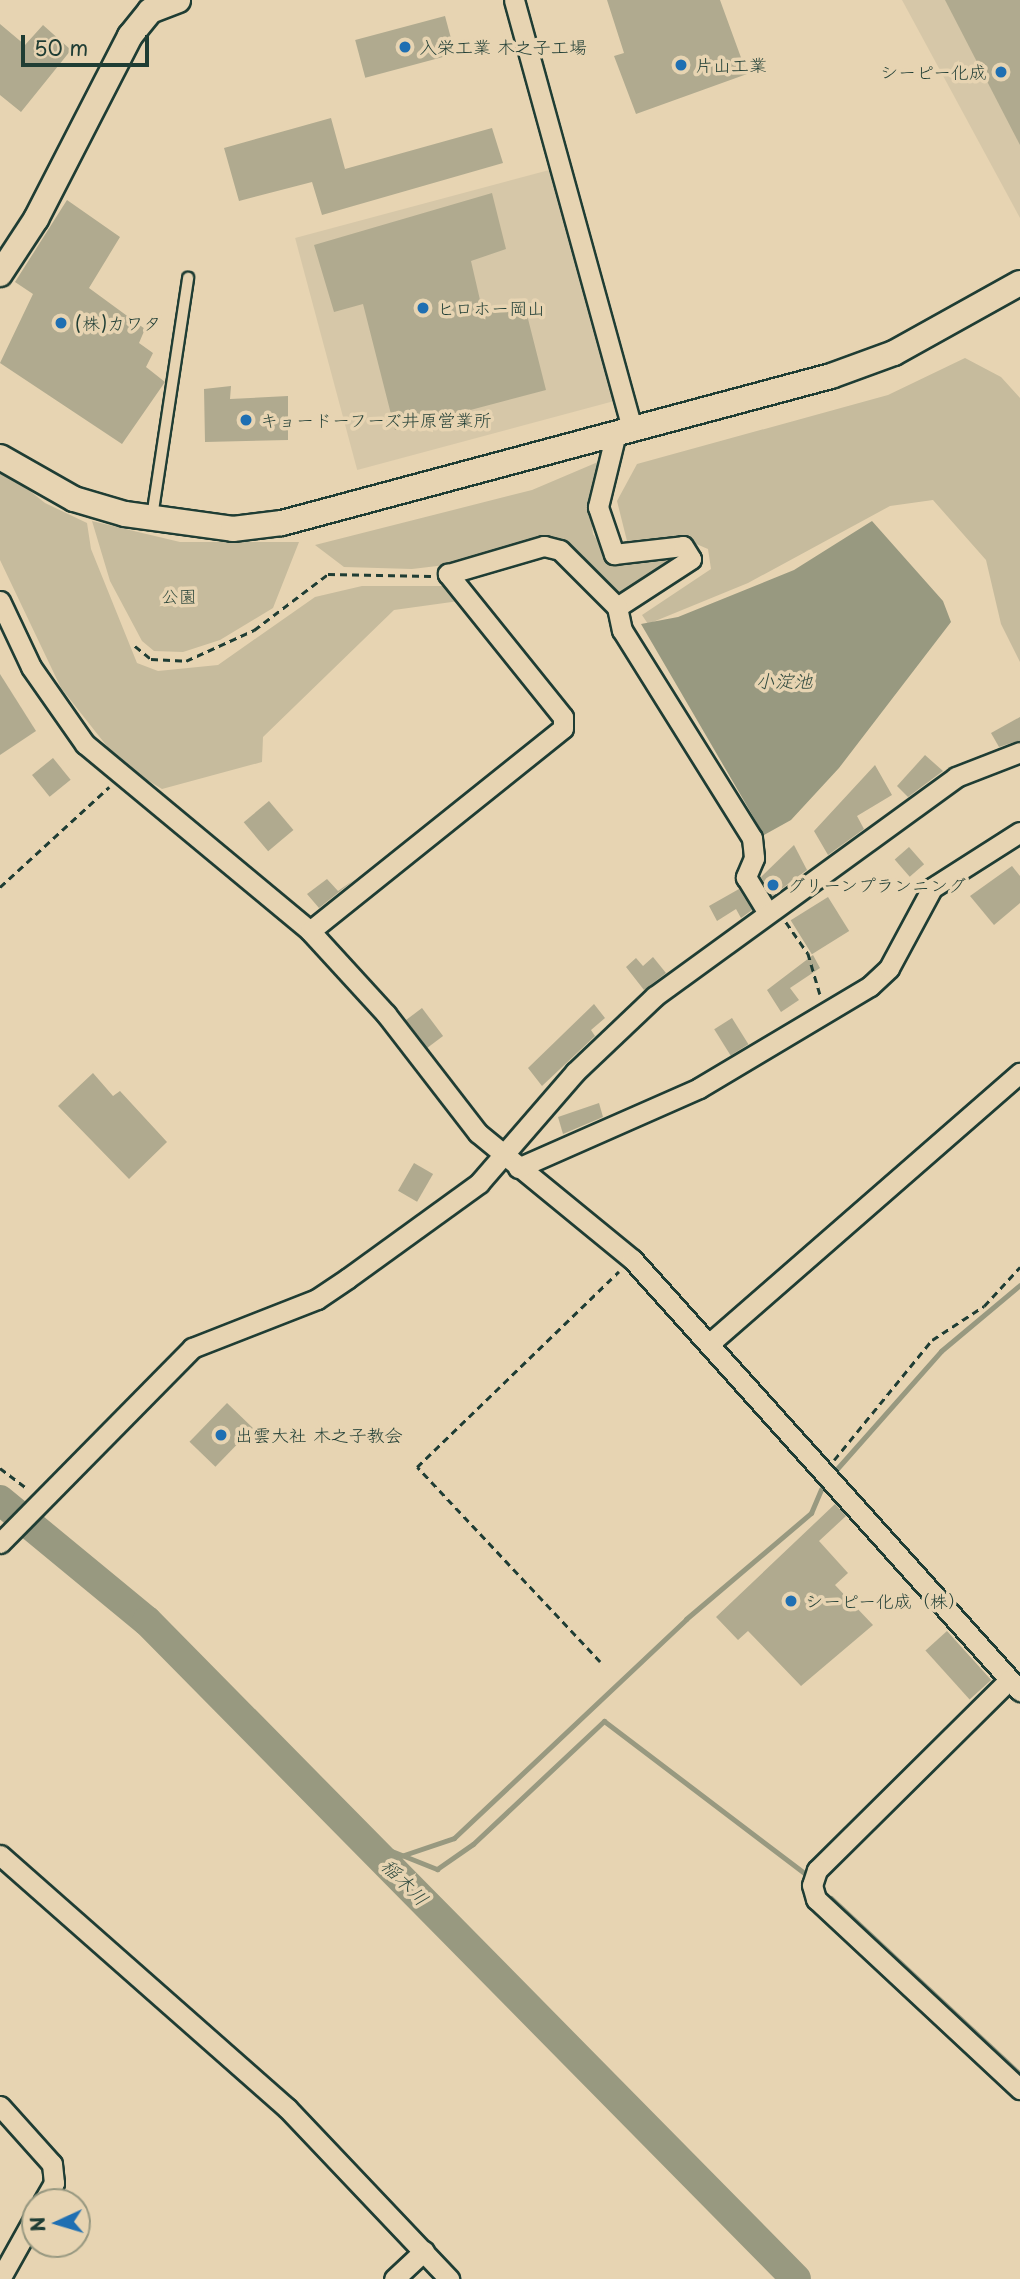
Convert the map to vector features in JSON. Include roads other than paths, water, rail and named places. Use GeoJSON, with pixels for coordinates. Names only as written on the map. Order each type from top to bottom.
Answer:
{"type":"FeatureCollection","features":[{"type":"Feature","properties":{"kind":"street"},"geometry":{"type":"LineString","coordinates":[[0,274],[36,219],[130,36],[150,11],[178,0]]}},
{"type":"Feature","properties":{"kind":"street"},"geometry":{"type":"LineString","coordinates":[[514,0],[624,434],[598,507],[614,554],[683,546],[691,559],[617,607]]}},
{"type":"Feature","properties":{"kind":"street"},"geometry":{"type":"LineString","coordinates":[[0,457],[74,499],[152,517],[233,529],[282,523],[766,397],[894,353],[1020,284]]}},
{"type":"Feature","properties":{"kind":"street"},"geometry":{"type":"LineString","coordinates":[[310,931],[563,728],[563,717],[448,574],[544,546],[561,550],[617,607],[622,630],[752,838],[754,858],[746,877],[772,910]]}},
{"type":"Feature","properties":{"kind":"street"},"geometry":{"type":"LineString","coordinates":[[0,601],[31,667],[67,721],[122,776],[310,931],[511,1162],[632,1259],[710,1343],[822,1475],[1014,1685],[817,1870],[812,1885],[816,1899],[1020,2089]]}},
{"type":"Feature","properties":{"kind":"street"},"geometry":{"type":"LineString","coordinates":[[511,1162],[575,1072],[655,996],[956,776],[1020,752]]}},
{"type":"Feature","properties":{"kind":"street"},"geometry":{"type":"LineString","coordinates":[[0,1543],[40,1498],[192,1348],[317,1299],[511,1162],[639,1118],[824,1014],[889,968],[932,888],[1017,840]]}},
{"type":"Feature","properties":{"kind":"street"},"geometry":{"type":"LineString","coordinates":[[710,1343],[1020,1073]]}},
{"type":"Feature","properties":{"kind":"street"},"geometry":{"type":"LineString","coordinates":[[0,1855],[287,2108],[449,2279]]}},
{"type":"Feature","properties":{"kind":"street"},"geometry":{"type":"LineString","coordinates":[[0,2106],[52,2164],[54,2183],[51,2188]]}},
{"type":"Feature","properties":{"kind":"street"},"geometry":{"type":"LineString","coordinates":[[0,2279],[21,2241]]}},
{"type":"Feature","properties":{"kind":"street"},"geometry":{"type":"LineString","coordinates":[[394,2279],[424,2251]]}},
{"type":"Feature","properties":{"kind":"lane"},"geometry":{"type":"LineString","coordinates":[[152,517],[188,278]]}},
{"type":"Feature","properties":{"kind":"water","name":"小淀池"},"geometry":{"type":"Polygon","coordinates":[[[872,521],[943,601],[951,622],[839,768],[791,820],[764,835],[641,624],[678,617],[794,570],[872,521]]]}},
{"type":"Feature","properties":{"kind":"waterway"},"geometry":{"type":"LineString","coordinates":[[835,1471],[941,1351],[1020,1285]]}},
{"type":"Feature","properties":{"kind":"waterway"},"geometry":{"type":"LineString","coordinates":[[398,1857],[454,1838],[686,1619],[811,1513],[821,1489]]}},
{"type":"Feature","properties":{"kind":"waterway","name":"稲木川"},"geometry":{"type":"LineString","coordinates":[[0,1500],[147,1621],[796,2279]]}},
{"type":"Feature","properties":{"kind":"waterway"},"geometry":{"type":"LineString","coordinates":[[364,1840],[437,1869],[473,1844],[604,1721],[804,1873]]}},
{"type":"Feature","properties":{"kind":"waterway"},"geometry":{"type":"LineString","coordinates":[[831,1898],[1020,2074]]}},
{"type":"Feature","properties":{"kind":"place","name":"入栄工業 木之子工場"},"geometry":{"type":"Point","coordinates":[405,47]}},
{"type":"Feature","properties":{"kind":"place","name":"片山工業"},"geometry":{"type":"Point","coordinates":[681,65]}},
{"type":"Feature","properties":{"kind":"place","name":"シーピー化成"},"geometry":{"type":"Point","coordinates":[1001,72]}},
{"type":"Feature","properties":{"kind":"place","name":"ヒロホー岡山"},"geometry":{"type":"Point","coordinates":[423,308]}},
{"type":"Feature","properties":{"kind":"place","name":"(株)カワタ"},"geometry":{"type":"Point","coordinates":[61,323]}},
{"type":"Feature","properties":{"kind":"place","name":"キョードーフーズ井原営業所"},"geometry":{"type":"Point","coordinates":[246,420]}},
{"type":"Feature","properties":{"kind":"place","name":"グリーンプランニング"},"geometry":{"type":"Point","coordinates":[773,885]}},
{"type":"Feature","properties":{"kind":"place","name":"出雲大社 木之子教会"},"geometry":{"type":"Point","coordinates":[221,1435]}},
{"type":"Feature","properties":{"kind":"place","name":"シーピー化成（株）"},"geometry":{"type":"Point","coordinates":[791,1601]}},
{"type":"Feature","properties":{"kind":"park label","name":"公園"},"geometry":{"type":"Point","coordinates":[179,596]}}]}
